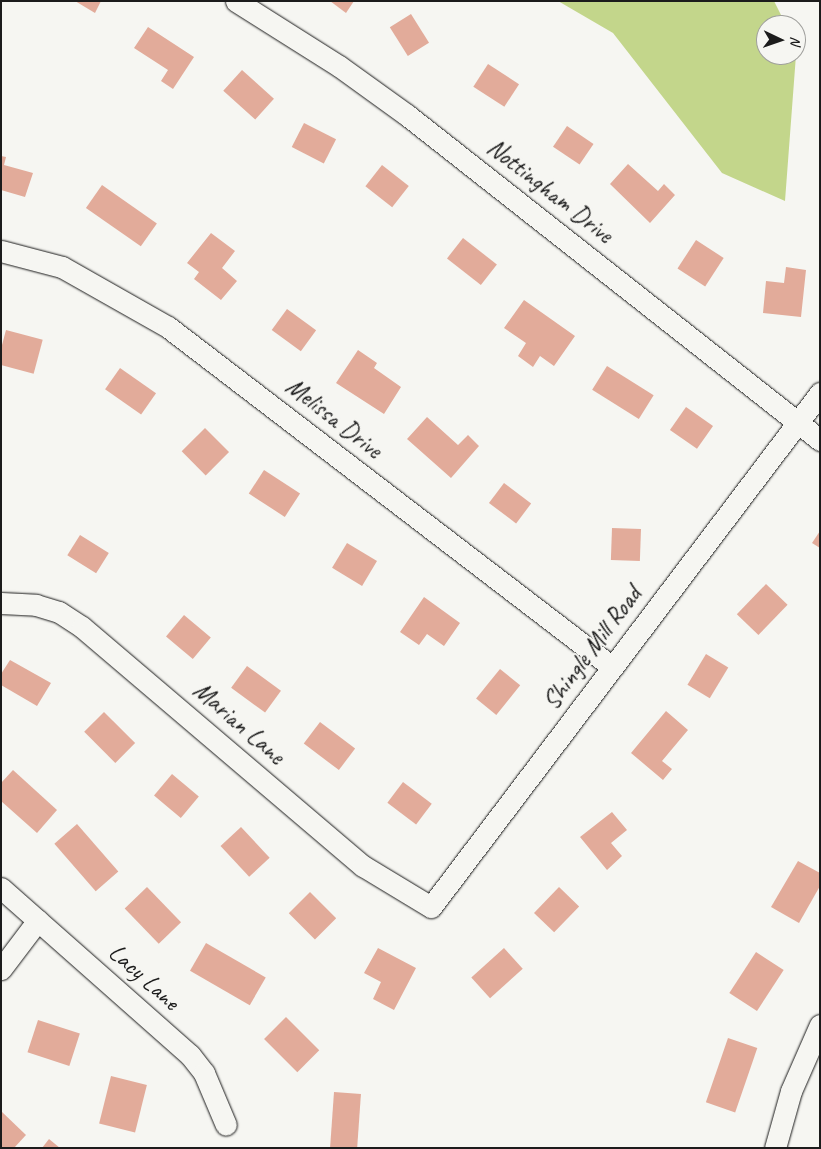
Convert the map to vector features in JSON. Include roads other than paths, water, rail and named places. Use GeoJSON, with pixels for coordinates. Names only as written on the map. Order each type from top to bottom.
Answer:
{"type":"FeatureCollection","features":[{"type":"Feature","properties":{"kind":"street","name":"Nottingham Drive"},"geometry":{"type":"LineString","coordinates":[[236,1],[339,66],[407,115],[680,326],[820,440]]}},
{"type":"Feature","properties":{"kind":"street","name":"Melissa Drive"},"geometry":{"type":"LineString","coordinates":[[1,250],[62,267],[168,327],[612,667]]}},
{"type":"Feature","properties":{"kind":"street","name":"Shingle Mill Road"},"geometry":{"type":"LineString","coordinates":[[431,907],[820,393]]}},
{"type":"Feature","properties":{"kind":"street","name":"Marian Lane"},"geometry":{"type":"LineString","coordinates":[[1,603],[36,605],[59,612],[82,627],[363,866],[431,907]]}},
{"type":"Feature","properties":{"kind":"street","name":"Lacy Lane"},"geometry":{"type":"LineString","coordinates":[[1,888],[190,1055],[204,1073],[226,1124]]}},
{"type":"Feature","properties":{"kind":"street"},"geometry":{"type":"LineString","coordinates":[[1,969],[38,920]]}},
{"type":"Feature","properties":{"kind":"street"},"geometry":{"type":"LineString","coordinates":[[775,1148],[791,1091],[820,1025]]}}]}
